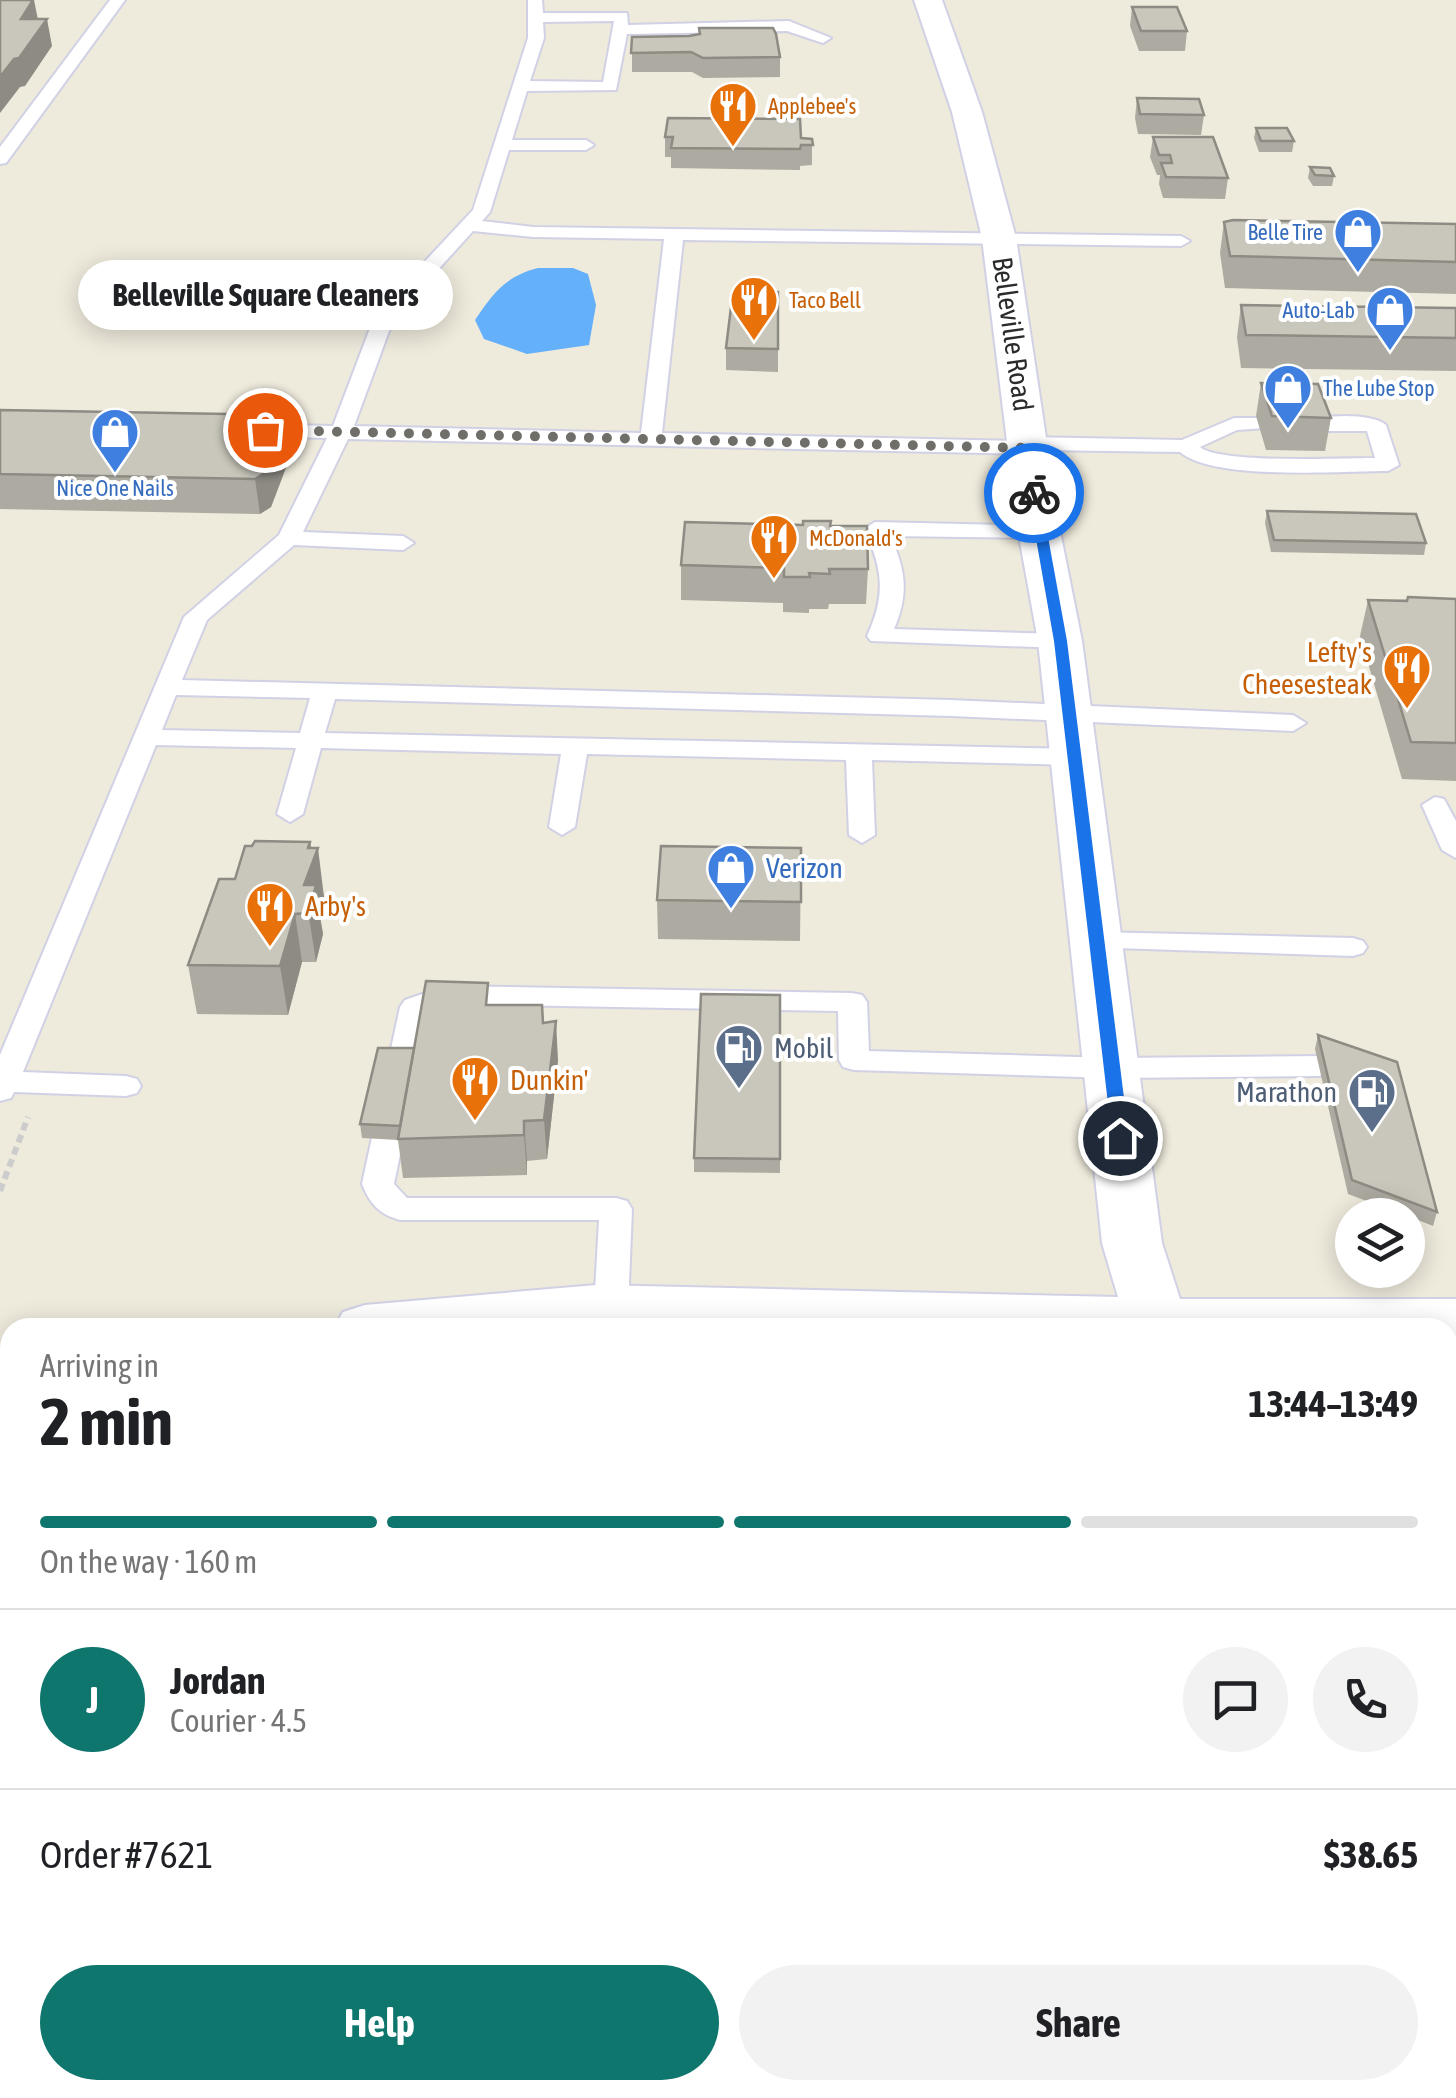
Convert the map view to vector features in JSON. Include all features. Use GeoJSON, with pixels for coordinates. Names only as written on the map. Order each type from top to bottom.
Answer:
{"type":"FeatureCollection","features":[{"type":"Feature","properties":{"kind":"main road","name":"Belleville Road"},"geometry":{"type":"LineString","coordinates":[[928,0],[967,112],[999,238],[1039,531],[1060,641],[1132,1243],[1156,1318]]}},
{"type":"Feature","properties":{"kind":"main road"},"geometry":{"type":"LineString","coordinates":[[547,1318],[949,1314],[1025,1318]]}},
{"type":"Feature","properties":{"kind":"lane"},"geometry":{"type":"LineString","coordinates":[[0,159],[118,0]]}},
{"type":"Feature","properties":{"kind":"lane"},"geometry":{"type":"LineString","coordinates":[[126,1086],[2,1087],[196,617],[289,538],[340,432],[379,330],[408,291],[480,212],[536,38],[536,9],[622,16],[610,86],[522,86]]}},
{"type":"Feature","properties":{"kind":"lane"},"geometry":{"type":"LineString","coordinates":[[622,30],[790,26],[822,38]]}},
{"type":"Feature","properties":{"kind":"lane"},"geometry":{"type":"LineString","coordinates":[[503,145],[586,146]]}},
{"type":"Feature","properties":{"kind":"lane"},"geometry":{"type":"LineString","coordinates":[[469,225],[533,232],[1181,240]]}},
{"type":"Feature","properties":{"kind":"lane"},"geometry":{"type":"LineString","coordinates":[[651,440],[674,234]]}},
{"type":"Feature","properties":{"kind":"lane"},"geometry":{"type":"LineString","coordinates":[[227,430],[1028,446],[1185,446],[1234,424],[1260,430]]}},
{"type":"Feature","properties":{"kind":"lane"},"geometry":{"type":"LineString","coordinates":[[1185,446],[1201,458],[1235,463],[1388,465],[1376,425],[1316,430]]}},
{"type":"Feature","properties":{"kind":"lane"},"geometry":{"type":"LineString","coordinates":[[1039,531],[875,529],[896,578],[890,612],[879,636],[1060,641]]}},
{"type":"Feature","properties":{"kind":"lane"},"geometry":{"type":"LineString","coordinates":[[289,538],[403,543]]}},
{"type":"Feature","properties":{"kind":"lane"},"geometry":{"type":"LineString","coordinates":[[165,687],[951,708],[1071,736]]}},
{"type":"Feature","properties":{"kind":"lane"},"geometry":{"type":"LineString","coordinates":[[290,814],[324,692]]}},
{"type":"Feature","properties":{"kind":"lane"},"geometry":{"type":"LineString","coordinates":[[545,745],[554,698]]}},
{"type":"Feature","properties":{"kind":"lane"},"geometry":{"type":"LineString","coordinates":[[145,737],[859,752],[1292,723]]}},
{"type":"Feature","properties":{"kind":"lane"},"geometry":{"type":"LineString","coordinates":[[562,827],[575,746]]}},
{"type":"Feature","properties":{"kind":"lane"},"geometry":{"type":"LineString","coordinates":[[859,752],[862,836]]}},
{"type":"Feature","properties":{"kind":"lane"},"geometry":{"type":"LineString","coordinates":[[1435,805],[1456,850]]}},
{"type":"Feature","properties":{"kind":"lane"},"geometry":{"type":"LineString","coordinates":[[1095,941],[1353,947]]}},
{"type":"Feature","properties":{"kind":"lane"},"geometry":{"type":"LineString","coordinates":[[601,1315],[616,1208],[400,1209],[384,1198],[378,1184],[415,1007],[446,994],[852,1002],[854,1060],[1112,1068],[1319,1066]]}},
{"type":"Feature","properties":{"kind":"path"},"geometry":{"type":"LineString","coordinates":[[0,1191],[30,1112]]}},
{"type":"Feature","properties":{"kind":"water"},"geometry":{"type":"Polygon","coordinates":[[[538,268],[573,268],[588,274],[596,305],[589,345],[527,354],[484,339],[475,320],[488,302],[509,281],[538,268]]]}},
{"type":"Feature","properties":{"kind":"building"},"geometry":{"type":"Polygon","coordinates":[[[0,0],[33,0],[21,19],[47,19],[0,77],[0,0]]]}},
{"type":"Feature","properties":{"kind":"building"},"geometry":{"type":"Polygon","coordinates":[[[1132,7],[1177,7],[1187,31],[1141,31],[1132,7]]]}},
{"type":"Feature","properties":{"kind":"building"},"geometry":{"type":"Polygon","coordinates":[[[699,28],[773,28],[780,57],[703,58],[691,52],[631,53],[632,37],[689,36],[700,34],[699,28]]]}},
{"type":"Feature","properties":{"kind":"building"},"geometry":{"type":"Polygon","coordinates":[[[1137,98],[1199,99],[1204,115],[1140,114],[1137,98]]]}},
{"type":"Feature","properties":{"kind":"building"},"geometry":{"type":"Polygon","coordinates":[[[668,118],[800,119],[801,138],[812,139],[813,145],[801,145],[800,149],[671,148],[673,137],[665,137],[668,118]]]}},
{"type":"Feature","properties":{"kind":"building"},"geometry":{"type":"Polygon","coordinates":[[[1256,128],[1287,128],[1294,141],[1261,141],[1256,128]]]}},
{"type":"Feature","properties":{"kind":"building"},"geometry":{"type":"Polygon","coordinates":[[[1153,137],[1213,137],[1228,178],[1166,177],[1161,163],[1172,163],[1170,155],[1159,155],[1153,137]]]}},
{"type":"Feature","properties":{"kind":"building"},"geometry":{"type":"Polygon","coordinates":[[[1310,167],[1330,168],[1334,176],[1315,175],[1310,167]]]}},
{"type":"Feature","properties":{"kind":"building"},"geometry":{"type":"Polygon","coordinates":[[[1224,222],[1456,224],[1456,262],[1230,256],[1224,222]]]}},
{"type":"Feature","properties":{"kind":"building"},"geometry":{"type":"Polygon","coordinates":[[[733,291],[778,292],[778,349],[726,348],[733,291]]]}},
{"type":"Feature","properties":{"kind":"building"},"geometry":{"type":"Polygon","coordinates":[[[1241,305],[1456,308],[1456,338],[1246,335],[1241,305]]]}},
{"type":"Feature","properties":{"kind":"building"},"geometry":{"type":"Polygon","coordinates":[[[1261,383],[1318,384],[1331,418],[1272,416],[1261,383]]]}},
{"type":"Feature","properties":{"kind":"building"},"geometry":{"type":"Polygon","coordinates":[[[0,410],[288,415],[266,472],[255,479],[0,474],[0,410]]]}},
{"type":"Feature","properties":{"kind":"building"},"geometry":{"type":"Polygon","coordinates":[[[1267,511],[1416,514],[1426,543],[1274,540],[1267,511]]]}},
{"type":"Feature","properties":{"kind":"building"},"geometry":{"type":"Polygon","coordinates":[[[803,521],[867,526],[868,569],[829,569],[830,574],[784,577],[784,568],[681,565],[685,522],[803,525],[803,521]]]}},
{"type":"Feature","properties":{"kind":"building"},"geometry":{"type":"Polygon","coordinates":[[[1408,597],[1456,599],[1456,743],[1411,742],[1368,600],[1407,601],[1408,597]]]}},
{"type":"Feature","properties":{"kind":"building"},"geometry":{"type":"Polygon","coordinates":[[[255,841],[310,842],[308,848],[318,848],[304,885],[316,885],[308,913],[295,914],[280,966],[188,965],[219,879],[235,879],[245,846],[252,846],[255,841]]]}},
{"type":"Feature","properties":{"kind":"building"},"geometry":{"type":"Polygon","coordinates":[[[661,846],[801,848],[801,902],[657,900],[661,846]]]}},
{"type":"Feature","properties":{"kind":"building"},"geometry":{"type":"Polygon","coordinates":[[[426,981],[488,983],[486,1005],[542,1005],[543,1023],[556,1021],[544,1120],[524,1121],[524,1135],[398,1139],[426,981]]]}},
{"type":"Feature","properties":{"kind":"building","name":"Mobil"},"geometry":{"type":"Polygon","coordinates":[[[701,994],[780,995],[780,1159],[694,1158],[701,994]]]}},
{"type":"Feature","properties":{"kind":"building","name":"Marathon"},"geometry":{"type":"Polygon","coordinates":[[[1318,1035],[1397,1062],[1437,1212],[1425,1207],[1425,1198],[1400,1198],[1352,1180],[1318,1035]]]}},
{"type":"Feature","properties":{"kind":"building"},"geometry":{"type":"Polygon","coordinates":[[[378,1048],[414,1048],[400,1126],[360,1124],[378,1048]]]}},
{"type":"Feature","properties":{"kind":"way so far"},"geometry":{"type":"LineString","coordinates":[[265,430],[1028,448],[1034,493]]}},
{"type":"Feature","properties":{"kind":"place","name":"Applebee's"},"geometry":{"type":"Point","coordinates":[733,148]}},
{"type":"Feature","properties":{"kind":"place","name":"Belle Tire"},"geometry":{"type":"Point","coordinates":[1358,274]}},
{"type":"Feature","properties":{"kind":"place","name":"Taco Bell"},"geometry":{"type":"Point","coordinates":[754,342]}},
{"type":"Feature","properties":{"kind":"place","name":"Auto-Lab"},"geometry":{"type":"Point","coordinates":[1390,352]}},
{"type":"Feature","properties":{"kind":"place","name":"Belleville Square Cleaners"},"geometry":{"type":"Point","coordinates":[265,430]}},
{"type":"Feature","properties":{"kind":"place","name":"The Lube Stop"},"geometry":{"type":"Point","coordinates":[1288,430]}},
{"type":"Feature","properties":{"kind":"place","name":"Nice One Nails"},"geometry":{"type":"Point","coordinates":[115,474]}},
{"type":"Feature","properties":{"kind":"place","name":"McDonald's"},"geometry":{"type":"Point","coordinates":[774,580]}},
{"type":"Feature","properties":{"kind":"place","name":"Lefty's Cheesesteak"},"geometry":{"type":"Point","coordinates":[1407,710]}},
{"type":"Feature","properties":{"kind":"place","name":"Verizon"},"geometry":{"type":"Point","coordinates":[731,910]}},
{"type":"Feature","properties":{"kind":"place","name":"Arby's"},"geometry":{"type":"Point","coordinates":[270,948]}},
{"type":"Feature","properties":{"kind":"place","name":"Mobil"},"geometry":{"type":"Point","coordinates":[739,1090]}},
{"type":"Feature","properties":{"kind":"place","name":"Dunkin'"},"geometry":{"type":"Point","coordinates":[475,1122]}},
{"type":"Feature","properties":{"kind":"place","name":"Marathon"},"geometry":{"type":"Point","coordinates":[1372,1134]}},
{"type":"Feature","properties":{"kind":"route"},"geometry":{"type":"LineString","coordinates":[[1034,493],[1060,641],[1120,1138]]}}]}
